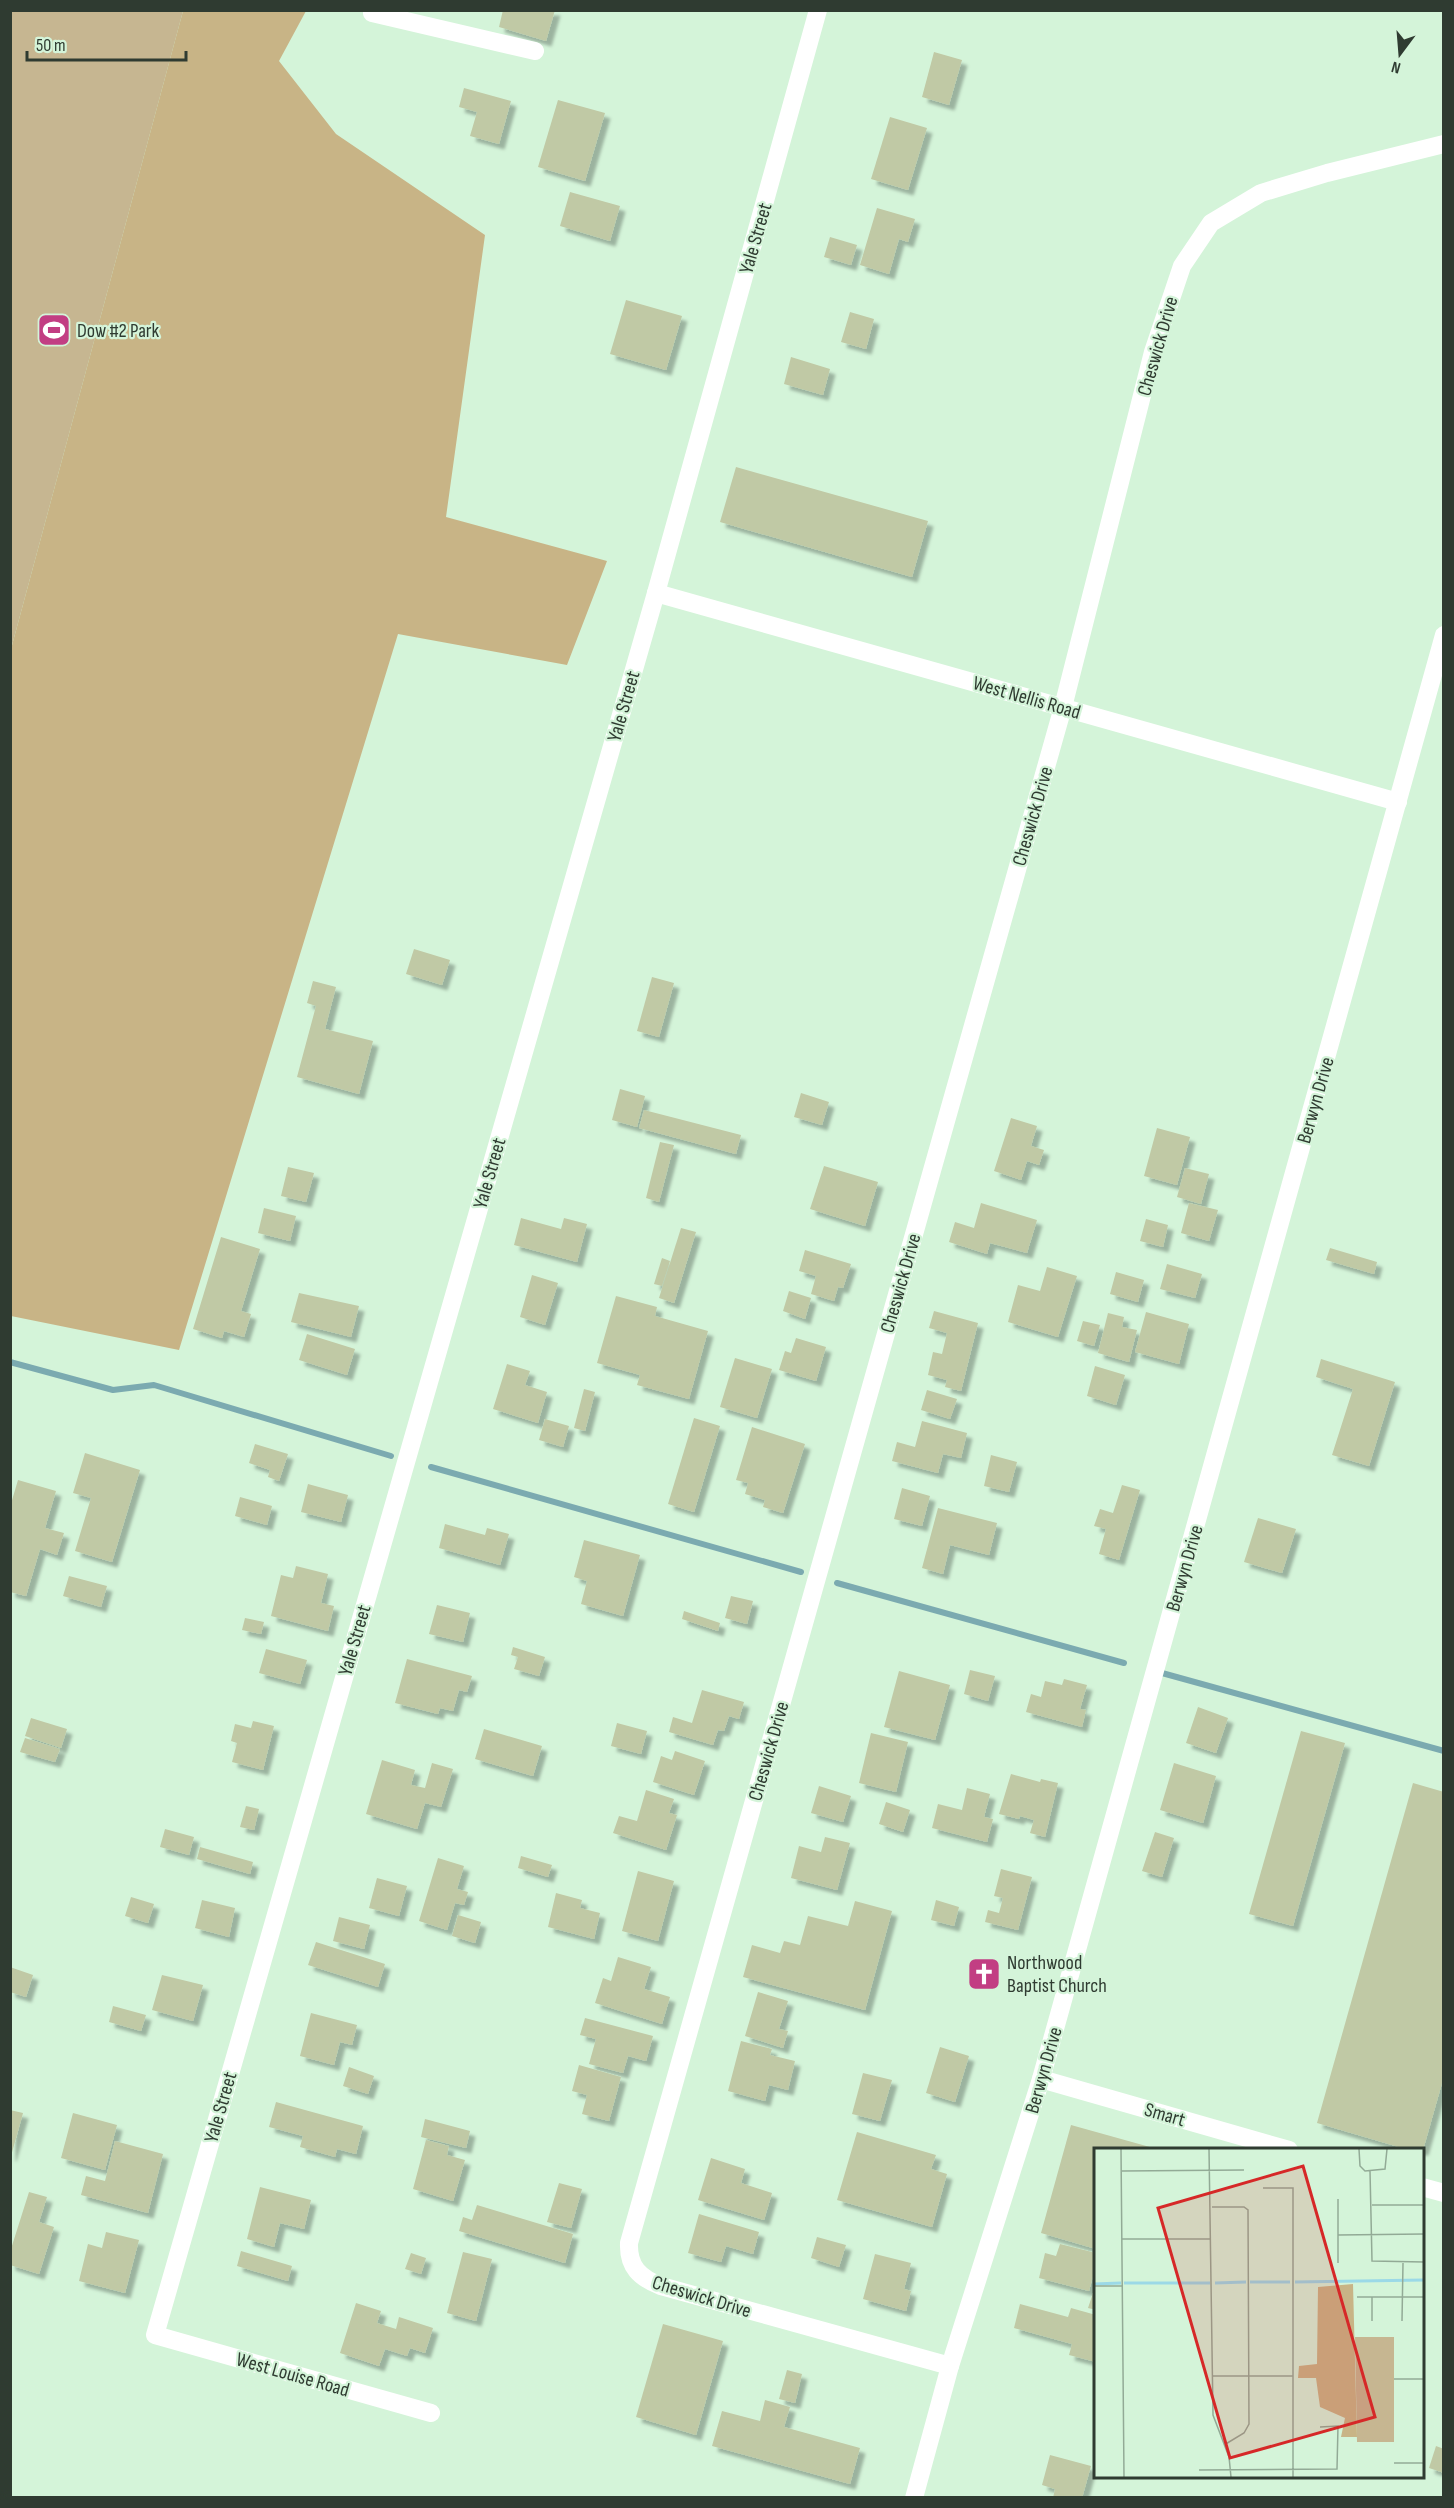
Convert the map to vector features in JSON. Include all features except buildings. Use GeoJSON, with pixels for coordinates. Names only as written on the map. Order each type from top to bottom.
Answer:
{"type":"FeatureCollection","features":[{"type":"Feature","properties":{"kind":"street","name":"Yale Street"},"geometry":{"type":"LineString","coordinates":[[155,2335],[656,592],[818,10]]}},
{"type":"Feature","properties":{"kind":"street"},"geometry":{"type":"LineString","coordinates":[[372,12],[535,51]]}},
{"type":"Feature","properties":{"kind":"street","name":"Cheswick Drive"},"geometry":{"type":"LineString","coordinates":[[950,2366],[661,2286],[646,2280],[634,2268],[630,2260],[629,2243],[1062,707],[1153,352],[1175,283],[1195,243],[1211,223],[1261,193],[1327,173],[1443,144]]}},
{"type":"Feature","properties":{"kind":"street","name":"West Nellis Road"},"geometry":{"type":"LineString","coordinates":[[656,592],[1398,802]]}},
{"type":"Feature","properties":{"kind":"street","name":"Berwyn Drive"},"geometry":{"type":"LineString","coordinates":[[915,2498],[950,2366],[1041,2079],[1443,635]]}},
{"type":"Feature","properties":{"kind":"street","name":"Smart"},"geometry":{"type":"LineString","coordinates":[[1041,2079],[1282,2148]]}},
{"type":"Feature","properties":{"kind":"street"},"geometry":{"type":"LineString","coordinates":[[1424,2188],[1443,2193]]}},
{"type":"Feature","properties":{"kind":"street","name":"West Louise Road"},"geometry":{"type":"LineString","coordinates":[[155,2335],[431,2413]]}},
{"type":"Feature","properties":{"kind":"shaded area","name":"Dow #2 Park"},"geometry":{"type":"Polygon","coordinates":[[[11,11],[183,11],[11,649],[11,11]]]}},
{"type":"Feature","properties":{"kind":"shaded area"},"geometry":{"type":"Polygon","coordinates":[[[183,11],[306,11],[279,61],[336,134],[485,235],[446,517],[607,561],[567,665],[398,634],[179,1350],[11,1316],[11,649],[183,11]]]}},
{"type":"Feature","properties":{"kind":"waterway"},"geometry":{"type":"LineString","coordinates":[[10,1362],[113,1390],[154,1385],[391,1456]]}},
{"type":"Feature","properties":{"kind":"waterway"},"geometry":{"type":"LineString","coordinates":[[431,1467],[801,1572]]}},
{"type":"Feature","properties":{"kind":"waterway"},"geometry":{"type":"LineString","coordinates":[[837,1583],[1124,1663]]}},
{"type":"Feature","properties":{"kind":"waterway"},"geometry":{"type":"LineString","coordinates":[[1162,1673],[1444,1751]]}},
{"type":"Feature","properties":{"kind":"place","name":"Dow #2 Park"},"geometry":{"type":"Point","coordinates":[54,330]}},
{"type":"Feature","properties":{"kind":"place","name":"Northwood Baptist Church"},"geometry":{"type":"Point","coordinates":[984,1974]}}]}
